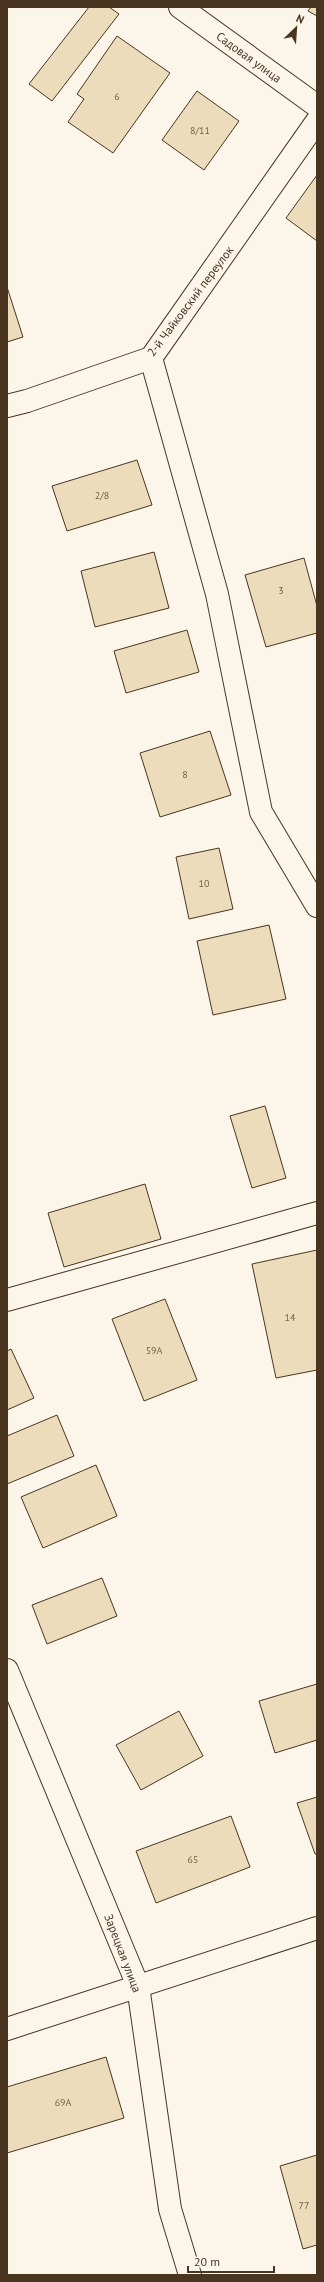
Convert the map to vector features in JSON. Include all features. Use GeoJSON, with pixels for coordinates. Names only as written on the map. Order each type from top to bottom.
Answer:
{"type":"FeatureCollection","features":[{"type":"Feature","properties":{"kind":"street","name":"Садовая улица"},"geometry":{"type":"LineString","coordinates":[[180,7],[317,106]]}},
{"type":"Feature","properties":{"kind":"street","name":"2-й Чайковский переулок"},"geometry":{"type":"LineString","coordinates":[[7,406],[27,401],[151,358],[317,122]]}},
{"type":"Feature","properties":{"kind":"street"},"geometry":{"type":"LineString","coordinates":[[151,358],[217,594],[261,812],[317,906]]}},
{"type":"Feature","properties":{"kind":"street"},"geometry":{"type":"LineString","coordinates":[[7,1300],[317,1213]]}},
{"type":"Feature","properties":{"kind":"street","name":"Зарецкая улица"},"geometry":{"type":"LineString","coordinates":[[7,1670],[138,1986],[170,2209],[190,2275]]}},
{"type":"Feature","properties":{"kind":"street"},"geometry":{"type":"LineString","coordinates":[[7,2029],[317,1928]]}},
{"type":"Feature","properties":{"kind":"building"},"geometry":{"type":"Polygon","coordinates":[[[89,7],[109,7],[119,14],[52,101],[29,84],[89,7]]]}},
{"type":"Feature","properties":{"kind":"building"},"geometry":{"type":"Polygon","coordinates":[[[311,7],[317,7],[317,16],[308,11],[311,7]]]}},
{"type":"Feature","properties":{"kind":"building"},"geometry":{"type":"Polygon","coordinates":[[[117,36],[170,73],[113,153],[68,122],[84,99],[77,94],[117,36]]]}},
{"type":"Feature","properties":{"kind":"building"},"geometry":{"type":"Polygon","coordinates":[[[197,91],[239,121],[204,170],[162,140],[197,91]]]}},
{"type":"Feature","properties":{"kind":"building"},"geometry":{"type":"Polygon","coordinates":[[[317,175],[317,241],[286,218],[317,175]]]}},
{"type":"Feature","properties":{"kind":"building"},"geometry":{"type":"Polygon","coordinates":[[[7,287],[23,337],[7,342],[7,287]]]}},
{"type":"Feature","properties":{"kind":"building"},"geometry":{"type":"Polygon","coordinates":[[[137,460],[152,505],[67,531],[52,486],[137,460]]]}},
{"type":"Feature","properties":{"kind":"building"},"geometry":{"type":"Polygon","coordinates":[[[154,552],[169,608],[95,627],[81,571],[154,552]]]}},
{"type":"Feature","properties":{"kind":"building"},"geometry":{"type":"Polygon","coordinates":[[[304,558],[317,606],[317,633],[266,647],[245,575],[304,558]]]}},
{"type":"Feature","properties":{"kind":"building"},"geometry":{"type":"Polygon","coordinates":[[[187,630],[199,672],[126,693],[114,651],[187,630]]]}},
{"type":"Feature","properties":{"kind":"building"},"geometry":{"type":"Polygon","coordinates":[[[210,731],[231,795],[160,817],[140,753],[210,731]]]}},
{"type":"Feature","properties":{"kind":"building"},"geometry":{"type":"Polygon","coordinates":[[[219,848],[233,909],[189,919],[176,857],[219,848]]]}},
{"type":"Feature","properties":{"kind":"building"},"geometry":{"type":"Polygon","coordinates":[[[269,925],[286,999],[213,1015],[197,941],[269,925]]]}},
{"type":"Feature","properties":{"kind":"building"},"geometry":{"type":"Polygon","coordinates":[[[265,1106],[286,1178],[252,1188],[230,1116],[265,1106]]]}},
{"type":"Feature","properties":{"kind":"building"},"geometry":{"type":"Polygon","coordinates":[[[145,1184],[161,1239],[64,1267],[48,1213],[145,1184]]]}},
{"type":"Feature","properties":{"kind":"building"},"geometry":{"type":"Polygon","coordinates":[[[317,1250],[317,1370],[276,1378],[252,1264],[317,1250]]]}},
{"type":"Feature","properties":{"kind":"building"},"geometry":{"type":"Polygon","coordinates":[[[165,1299],[197,1380],[144,1401],[112,1319],[165,1299]]]}},
{"type":"Feature","properties":{"kind":"building"},"geometry":{"type":"Polygon","coordinates":[[[11,1349],[34,1398],[7,1410],[7,1351],[11,1349]]]}},
{"type":"Feature","properties":{"kind":"building"},"geometry":{"type":"Polygon","coordinates":[[[57,1415],[74,1456],[7,1484],[7,1436],[57,1415]]]}},
{"type":"Feature","properties":{"kind":"building"},"geometry":{"type":"Polygon","coordinates":[[[96,1465],[117,1516],[43,1548],[21,1497],[96,1465]]]}},
{"type":"Feature","properties":{"kind":"building"},"geometry":{"type":"Polygon","coordinates":[[[102,1578],[117,1616],[47,1644],[32,1605],[102,1578]]]}},
{"type":"Feature","properties":{"kind":"building"},"geometry":{"type":"Polygon","coordinates":[[[317,1684],[317,1740],[275,1753],[259,1701],[317,1684]]]}},
{"type":"Feature","properties":{"kind":"building"},"geometry":{"type":"Polygon","coordinates":[[[179,1711],[203,1756],[141,1790],[116,1745],[179,1711]]]}},
{"type":"Feature","properties":{"kind":"building"},"geometry":{"type":"Polygon","coordinates":[[[317,1797],[317,1854],[315,1854],[297,1803],[317,1797]]]}},
{"type":"Feature","properties":{"kind":"building"},"geometry":{"type":"Polygon","coordinates":[[[231,1816],[250,1867],[156,1903],[136,1851],[231,1816]]]}},
{"type":"Feature","properties":{"kind":"building"},"geometry":{"type":"Polygon","coordinates":[[[106,2057],[124,2118],[7,2153],[7,2087],[106,2057]]]}},
{"type":"Feature","properties":{"kind":"building"},"geometry":{"type":"Polygon","coordinates":[[[317,2155],[317,2245],[303,2249],[280,2166],[317,2155]]]}}]}
